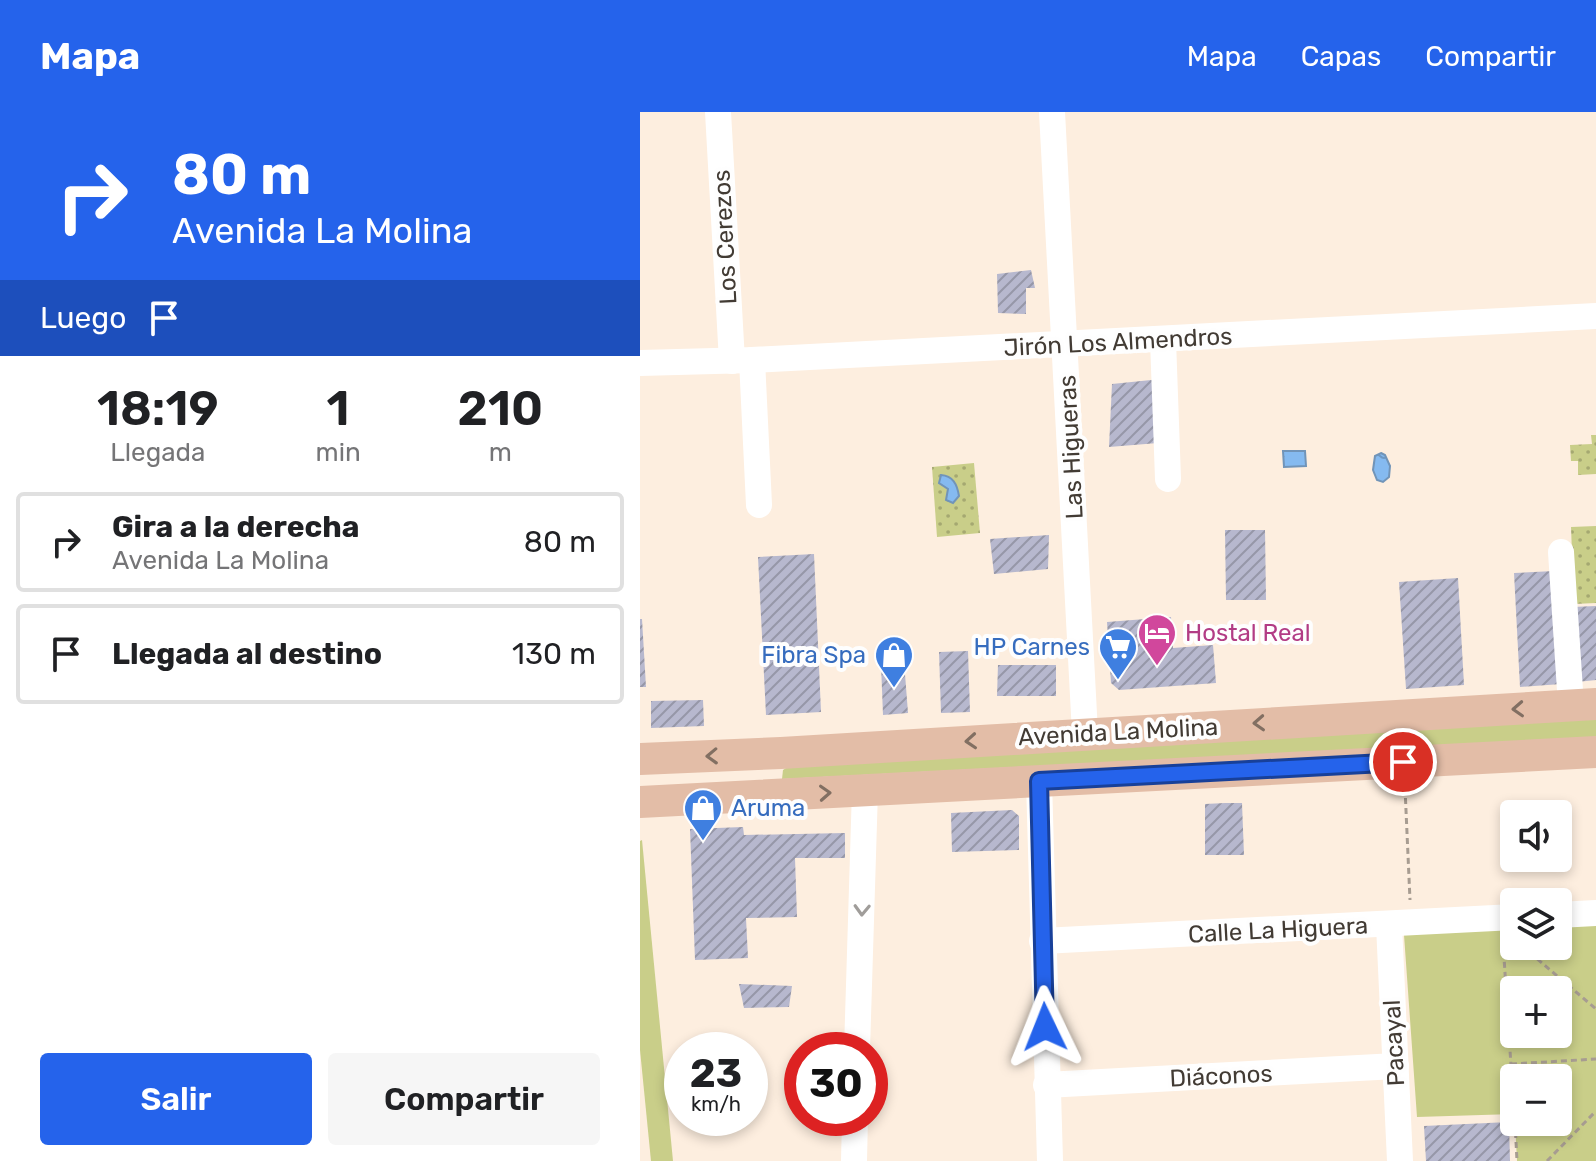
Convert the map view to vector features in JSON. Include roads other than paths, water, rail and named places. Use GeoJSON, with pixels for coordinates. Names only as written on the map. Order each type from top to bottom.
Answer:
{"type":"FeatureCollection","features":[{"type":"Feature","properties":{"kind":"main road","name":"Avenida La Molina"},"geometry":{"type":"LineString","coordinates":[[644,758],[781,753],[1583,705]]}},
{"type":"Feature","properties":{"kind":"main road","name":"Avenida La Molina"},"geometry":{"type":"LineString","coordinates":[[646,802],[1596,752]]}},
{"type":"Feature","properties":{"kind":"main road"},"geometry":{"type":"LineString","coordinates":[[781,753],[771,759],[766,770],[767,782],[774,791],[785,795]]}},
{"type":"Feature","properties":{"kind":"street","name":"Los Cerezos"},"geometry":{"type":"LineString","coordinates":[[718,112],[759,505]]}},
{"type":"Feature","properties":{"kind":"street","name":"Las Higueras"},"geometry":{"type":"LineString","coordinates":[[1052,112],[1085,733]]}},
{"type":"Feature","properties":{"kind":"street","name":"Jirón Los Almendros"},"geometry":{"type":"LineString","coordinates":[[640,363],[742,361],[1596,316]]}},
{"type":"Feature","properties":{"kind":"street"},"geometry":{"type":"LineString","coordinates":[[1163,340],[1168,479]]}},
{"type":"Feature","properties":{"kind":"street"},"geometry":{"type":"LineString","coordinates":[[1561,552],[1583,705]]}},
{"type":"Feature","properties":{"kind":"street"},"geometry":{"type":"LineString","coordinates":[[644,758],[646,802]]}},
{"type":"Feature","properties":{"kind":"street"},"geometry":{"type":"LineString","coordinates":[[1039,781],[1050,1161]]}},
{"type":"Feature","properties":{"kind":"street"},"geometry":{"type":"LineString","coordinates":[[858,1032],[865,790]]}},
{"type":"Feature","properties":{"kind":"street"},"geometry":{"type":"LineString","coordinates":[[1572,914],[1596,913]]}},
{"type":"Feature","properties":{"kind":"street","name":"Calle La Higuera"},"geometry":{"type":"LineString","coordinates":[[1042,941],[1500,918]]}},
{"type":"Feature","properties":{"kind":"street","name":"Pacayal"},"geometry":{"type":"LineString","coordinates":[[1400,925],[1396,1066],[1400,1161]]}},
{"type":"Feature","properties":{"kind":"street","name":"Diáconos"},"geometry":{"type":"LineString","coordinates":[[1046,1085],[1396,1066]]}},
{"type":"Feature","properties":{"kind":"street"},"geometry":{"type":"LineString","coordinates":[[854,1161],[855,1136]]}},
{"type":"Feature","properties":{"kind":"water"},"geometry":{"type":"Polygon","coordinates":[[[1283,451],[1305,451],[1306,466],[1284,467],[1283,451]]]}},
{"type":"Feature","properties":{"kind":"water"},"geometry":{"type":"Polygon","coordinates":[[[1381,453],[1390,466],[1389,477],[1383,482],[1377,480],[1373,470],[1375,456],[1381,453]]]}},
{"type":"Feature","properties":{"kind":"water"},"geometry":{"type":"Polygon","coordinates":[[[941,475],[949,477],[956,484],[959,496],[953,503],[946,500],[948,489],[939,483],[941,475]]]}},
{"type":"Feature","properties":{"kind":"place","name":"Hostal Real"},"geometry":{"type":"Point","coordinates":[1157,667]}},
{"type":"Feature","properties":{"kind":"place","name":"HP Carnes"},"geometry":{"type":"Point","coordinates":[1118,681]}},
{"type":"Feature","properties":{"kind":"place","name":"Fibra Spa"},"geometry":{"type":"Point","coordinates":[894,689]}},
{"type":"Feature","properties":{"kind":"place","name":"Aruma"},"geometry":{"type":"Point","coordinates":[703,842]}}]}
